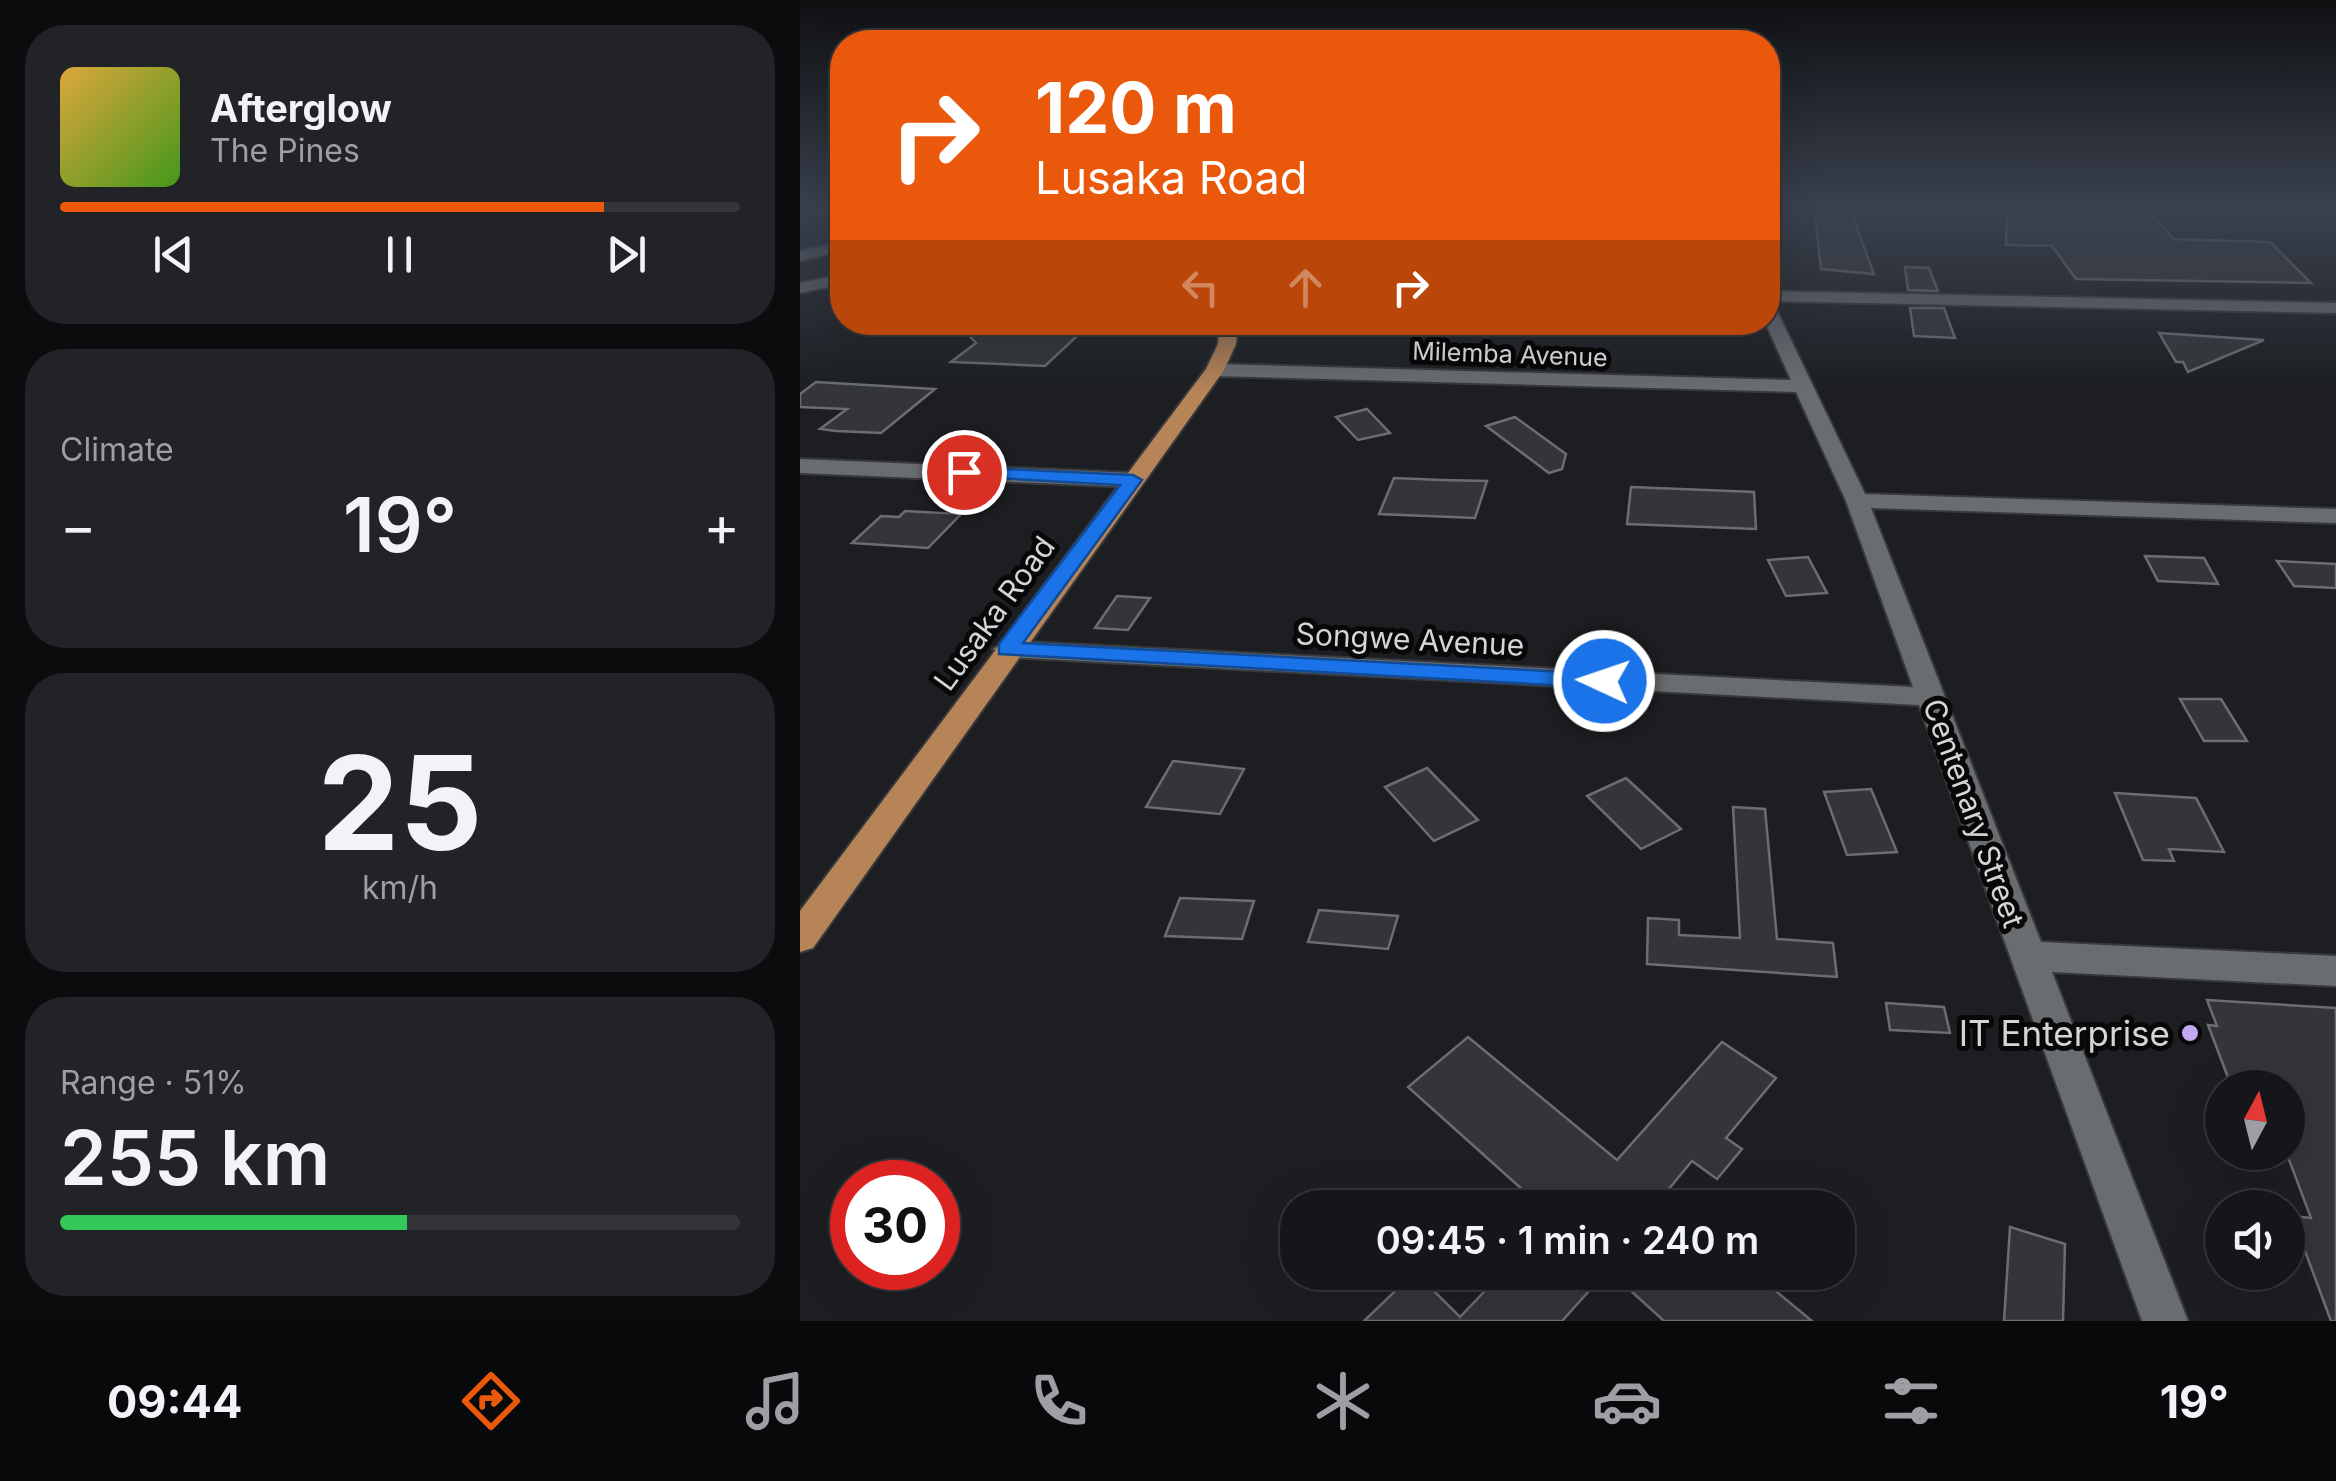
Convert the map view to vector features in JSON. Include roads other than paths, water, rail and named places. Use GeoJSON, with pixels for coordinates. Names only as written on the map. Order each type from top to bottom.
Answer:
{"type":"FeatureCollection","features":[{"type":"Feature","properties":{"kind":"highway","name":"Lusaka Road"},"geometry":{"type":"LineString","coordinates":[[800,938],[1214,370],[1228,335]]}},
{"type":"Feature","properties":{"kind":"street"},"geometry":{"type":"LineString","coordinates":[[800,288],[830,281]]}},
{"type":"Feature","properties":{"kind":"street"},"geometry":{"type":"LineString","coordinates":[[1780,296],[2336,308]]}},
{"type":"Feature","properties":{"kind":"street","name":"Centenary Street"},"geometry":{"type":"LineString","coordinates":[[1779,335],[1857,501],[2165,1321]]}},
{"type":"Feature","properties":{"kind":"street","name":"Milemba Avenue"},"geometry":{"type":"LineString","coordinates":[[1214,370],[1803,386]]}},
{"type":"Feature","properties":{"kind":"street"},"geometry":{"type":"LineString","coordinates":[[800,466],[1133,480]]}},
{"type":"Feature","properties":{"kind":"street"},"geometry":{"type":"LineString","coordinates":[[1857,501],[2336,516]]}},
{"type":"Feature","properties":{"kind":"street","name":"Songwe Avenue"},"geometry":{"type":"LineString","coordinates":[[1007,649],[1930,696]]}},
{"type":"Feature","properties":{"kind":"street"},"geometry":{"type":"LineString","coordinates":[[2027,956],[2336,971]]}},
{"type":"Feature","properties":{"kind":"place","name":"IT Enterprise"},"geometry":{"type":"Point","coordinates":[2190,1033]}}]}
